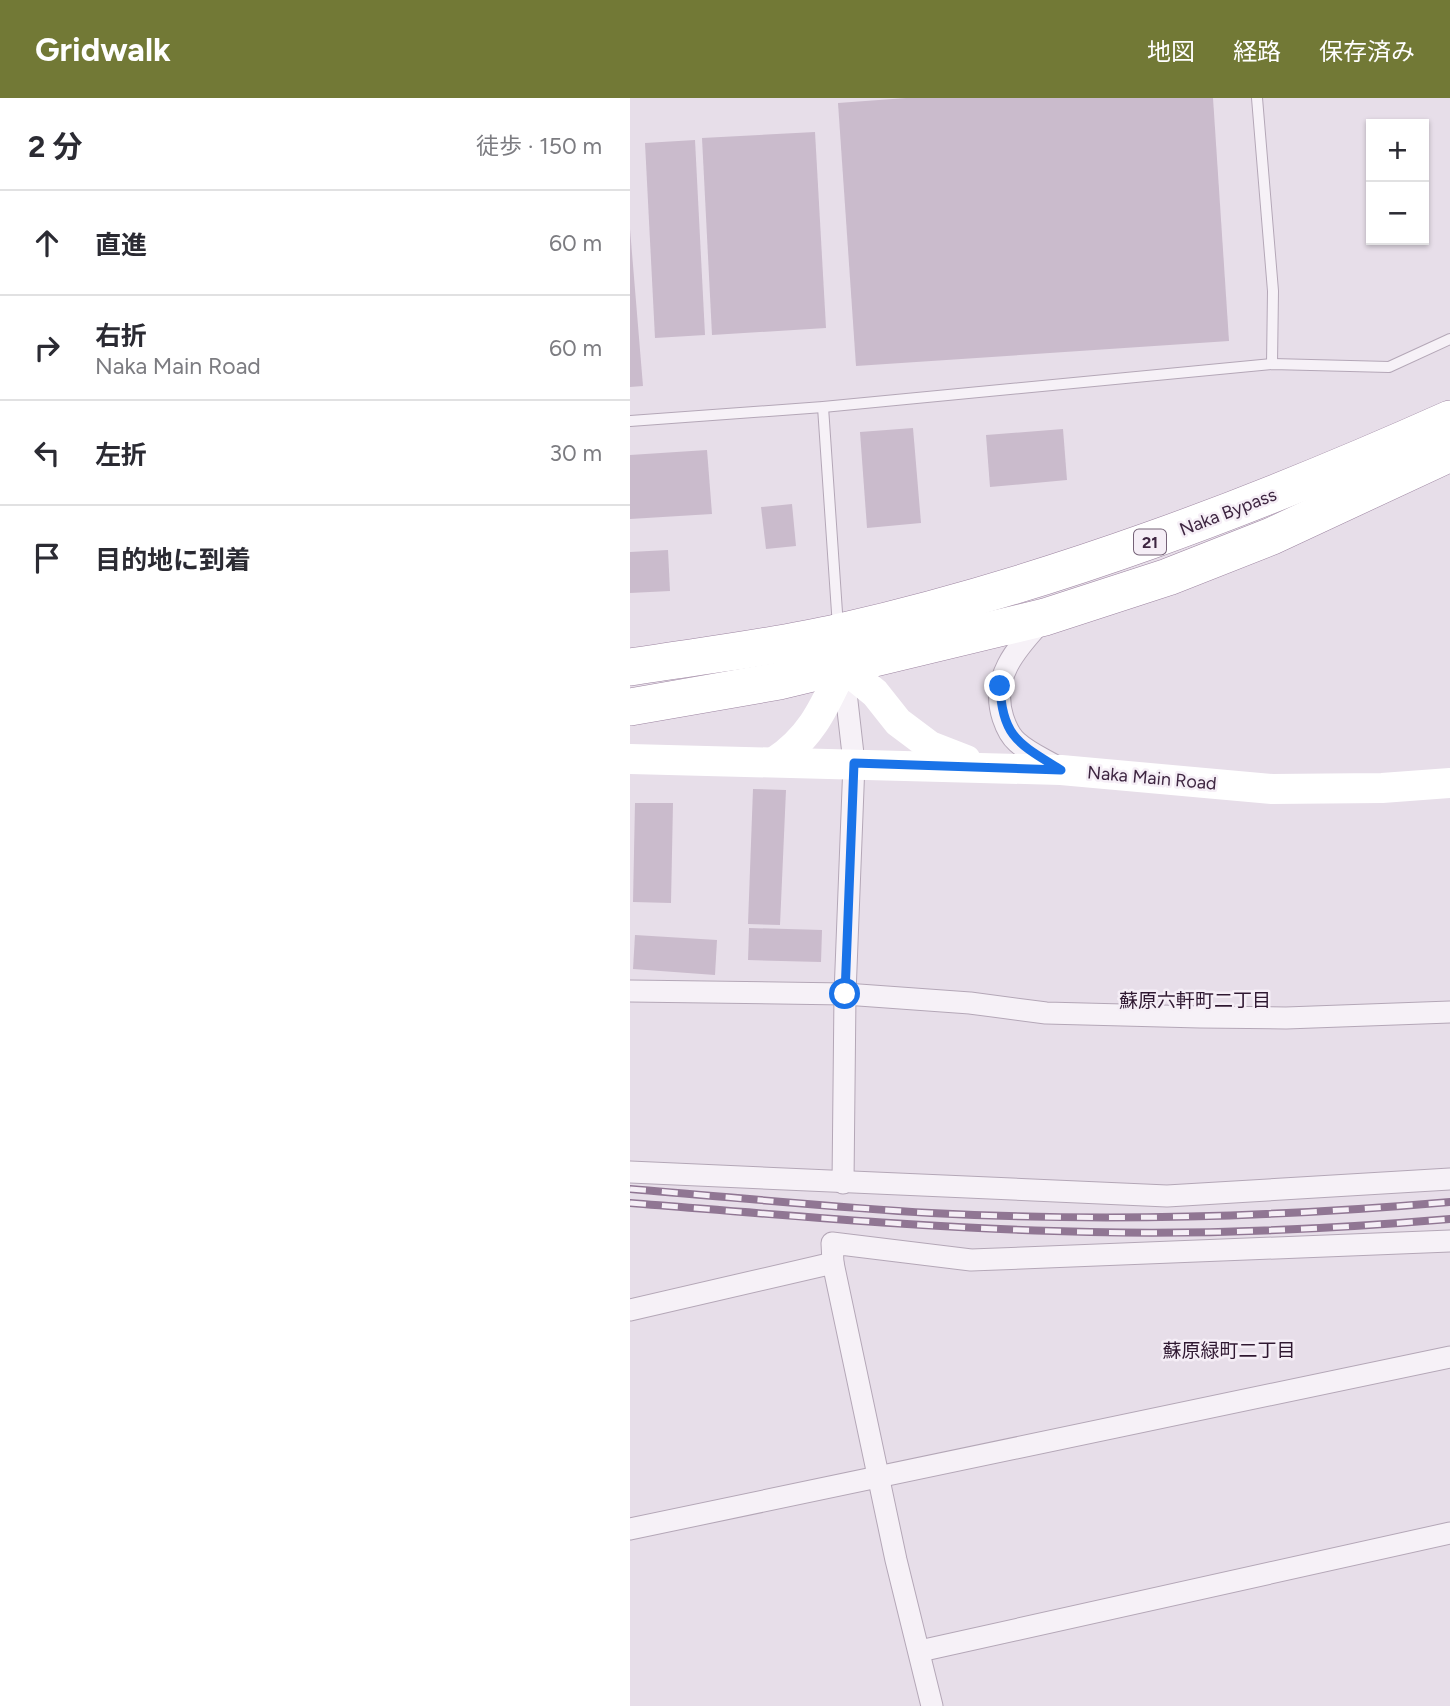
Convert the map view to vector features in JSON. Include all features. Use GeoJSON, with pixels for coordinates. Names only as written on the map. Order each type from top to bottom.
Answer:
{"type":"FeatureCollection","features":[{"type":"Feature","properties":{"kind":"highway","name":"Naka Bypass"},"geometry":{"type":"LineString","coordinates":[[841,650],[1139,546],[1344,466],[1450,419]]}},
{"type":"Feature","properties":{"kind":"highway","name":"21"},"geometry":{"type":"LineString","coordinates":[[630,667],[841,650],[1045,617],[1168,577],[1272,537],[1450,453]]}},
{"type":"Feature","properties":{"kind":"highway","name":"21"},"geometry":{"type":"LineString","coordinates":[[630,707],[713,694],[841,650]]}},
{"type":"Feature","properties":{"kind":"street"},"geometry":{"type":"LineString","coordinates":[[1045,617],[1016,649],[1006,667],[1000,686],[1001,711],[1016,742],[1061,770]]}},
{"type":"Feature","properties":{"kind":"street"},"geometry":{"type":"LineString","coordinates":[[774,762],[794,749],[808,734],[841,650]]}},
{"type":"Feature","properties":{"kind":"street"},"geometry":{"type":"LineString","coordinates":[[841,650],[854,763],[845,994],[843,1183]]}},
{"type":"Feature","properties":{"kind":"street"},"geometry":{"type":"LineString","coordinates":[[841,650],[898,722],[930,746],[968,761],[1004,768]]}},
{"type":"Feature","properties":{"kind":"street","name":"Naka Main Road"},"geometry":{"type":"LineString","coordinates":[[630,759],[1061,770],[1272,789],[1382,789],[1450,783]]}},
{"type":"Feature","properties":{"kind":"street"},"geometry":{"type":"LineString","coordinates":[[630,991],[845,994],[1060,1013],[1286,1018],[1450,1012]]}},
{"type":"Feature","properties":{"kind":"street"},"geometry":{"type":"LineString","coordinates":[[630,1172],[1167,1196],[1450,1179]]}},
{"type":"Feature","properties":{"kind":"street"},"geometry":{"type":"LineString","coordinates":[[932,1706],[878,1475],[833,1263],[832,1243],[971,1260],[1450,1241]]}},
{"type":"Feature","properties":{"kind":"street"},"geometry":{"type":"LineString","coordinates":[[630,1310],[833,1263]]}},
{"type":"Feature","properties":{"kind":"street"},"geometry":{"type":"LineString","coordinates":[[630,1530],[878,1475],[1450,1357]]}},
{"type":"Feature","properties":{"kind":"street"},"geometry":{"type":"LineString","coordinates":[[920,1651],[1450,1533]]}},
{"type":"Feature","properties":{"kind":"lane"},"geometry":{"type":"LineString","coordinates":[[1257,98],[1273,291],[1272,364]]}},
{"type":"Feature","properties":{"kind":"lane"},"geometry":{"type":"LineString","coordinates":[[630,421],[823,407],[1272,364],[1389,367],[1450,339]]}},
{"type":"Feature","properties":{"kind":"lane"},"geometry":{"type":"LineString","coordinates":[[823,407],[841,650]]}},
{"type":"Feature","properties":{"kind":"building"},"geometry":{"type":"Polygon","coordinates":[[[906,98],[1213,98],[1229,341],[856,366],[838,103],[906,98]]]}},
{"type":"Feature","properties":{"kind":"building"},"geometry":{"type":"Polygon","coordinates":[[[815,132],[826,328],[712,335],[702,138],[815,132]]]}},
{"type":"Feature","properties":{"kind":"building"},"geometry":{"type":"Polygon","coordinates":[[[695,140],[705,335],[655,338],[645,143],[695,140]]]}},
{"type":"Feature","properties":{"kind":"building"},"geometry":{"type":"Polygon","coordinates":[[[630,229],[643,386],[630,387],[630,229]]]}},
{"type":"Feature","properties":{"kind":"building"},"geometry":{"type":"Polygon","coordinates":[[[913,428],[921,523],[867,528],[860,432],[913,428]]]}},
{"type":"Feature","properties":{"kind":"building"},"geometry":{"type":"Polygon","coordinates":[[[1063,429],[1067,480],[990,487],[986,435],[1063,429]]]}},
{"type":"Feature","properties":{"kind":"building"},"geometry":{"type":"Polygon","coordinates":[[[707,450],[712,514],[630,519],[630,455],[707,450]]]}},
{"type":"Feature","properties":{"kind":"building"},"geometry":{"type":"Polygon","coordinates":[[[792,504],[796,546],[766,549],[761,507],[792,504]]]}},
{"type":"Feature","properties":{"kind":"building"},"geometry":{"type":"Polygon","coordinates":[[[668,550],[670,591],[630,593],[630,552],[668,550]]]}},
{"type":"Feature","properties":{"kind":"building"},"geometry":{"type":"Polygon","coordinates":[[[753,789],[786,790],[780,925],[748,924],[753,789]]]}},
{"type":"Feature","properties":{"kind":"building"},"geometry":{"type":"Polygon","coordinates":[[[635,803],[673,803],[671,903],[633,902],[635,803]]]}},
{"type":"Feature","properties":{"kind":"building"},"geometry":{"type":"Polygon","coordinates":[[[749,928],[822,930],[821,962],[748,960],[749,928]]]}},
{"type":"Feature","properties":{"kind":"building"},"geometry":{"type":"Polygon","coordinates":[[[635,935],[717,940],[715,975],[633,969],[635,935]]]}},
{"type":"Feature","properties":{"kind":"railway"},"geometry":{"type":"LineString","coordinates":[[630,1189],[893,1211],[996,1216],[1256,1214],[1450,1202]]}},
{"type":"Feature","properties":{"kind":"railway"},"geometry":{"type":"LineString","coordinates":[[630,1203],[917,1225],[1090,1232],[1270,1230],[1450,1219]]}},
{"type":"Feature","properties":{"kind":"district","name":"蘇原六軒町二丁目"},"geometry":{"type":"Point","coordinates":[1195,1000]}},
{"type":"Feature","properties":{"kind":"district","name":"蘇原緑町二丁目"},"geometry":{"type":"Point","coordinates":[1229,1350]}},
{"type":"Feature","properties":{"kind":"route"},"geometry":{"type":"LineString","coordinates":[[845,994],[854,763],[1061,770],[1016,742],[1001,711],[1000,686]]}}]}
